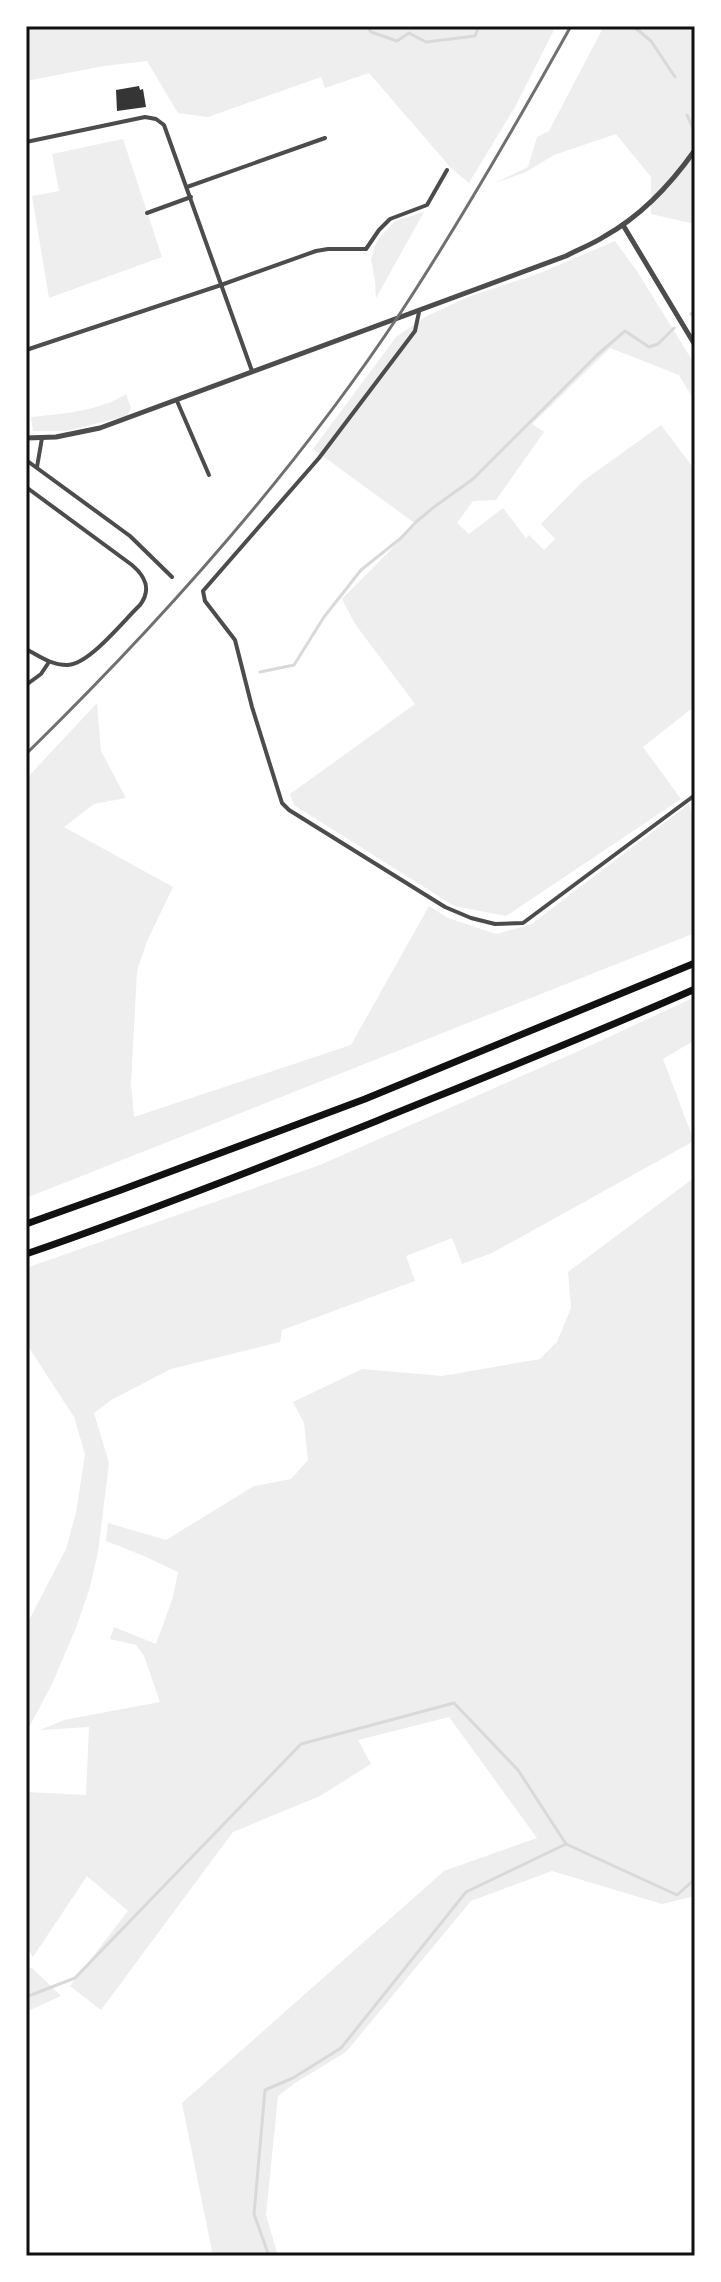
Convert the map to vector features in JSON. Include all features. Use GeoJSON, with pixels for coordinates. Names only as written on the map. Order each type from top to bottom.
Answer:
{"type":"FeatureCollection","features":[{"type":"Feature","properties":{"kind":"highway"},"geometry":{"type":"LineString","coordinates":[[26,1224],[365,1099],[695,963]]}},
{"type":"Feature","properties":{"kind":"highway"},"geometry":{"type":"LineString","coordinates":[[26,1254],[112,1225],[285,1158],[695,989]]}},
{"type":"Feature","properties":{"kind":"street"},"geometry":{"type":"LineString","coordinates":[[26,142],[148,117],[166,127],[253,373]]}},
{"type":"Feature","properties":{"kind":"street"},"geometry":{"type":"LineString","coordinates":[[187,187],[325,138]]}},
{"type":"Feature","properties":{"kind":"street"},"geometry":{"type":"LineString","coordinates":[[26,438],[69,435],[100,428],[566,256],[623,225],[675,178],[695,150]]}},
{"type":"Feature","properties":{"kind":"street"},"geometry":{"type":"LineString","coordinates":[[26,350],[316,251],[366,249],[390,219],[427,205],[447,170]]}},
{"type":"Feature","properties":{"kind":"street"},"geometry":{"type":"LineString","coordinates":[[147,213],[191,197]]}},
{"type":"Feature","properties":{"kind":"street"},"geometry":{"type":"LineString","coordinates":[[623,225],[695,345]]}},
{"type":"Feature","properties":{"kind":"street"},"geometry":{"type":"LineString","coordinates":[[419,312],[415,331],[319,458],[203,591],[205,601],[235,640],[282,803],[363,858],[445,907],[495,924],[523,923],[695,795]]}},
{"type":"Feature","properties":{"kind":"street"},"geometry":{"type":"LineString","coordinates":[[177,401],[209,475]]}},
{"type":"Feature","properties":{"kind":"street"},"geometry":{"type":"LineString","coordinates":[[37,467],[42,437]]}},
{"type":"Feature","properties":{"kind":"street"},"geometry":{"type":"LineString","coordinates":[[26,460],[130,536],[172,577]]}},
{"type":"Feature","properties":{"kind":"street"},"geometry":{"type":"LineString","coordinates":[[26,487],[132,565],[144,578],[147,587],[145,599],[140,605],[82,662],[68,665],[49,662],[26,649]]}},
{"type":"Feature","properties":{"kind":"street"},"geometry":{"type":"LineString","coordinates":[[26,685],[41,674],[49,662]]}},
{"type":"Feature","properties":{"kind":"shaded area"},"geometry":{"type":"Polygon","coordinates":[[[26,26],[556,26],[515,107],[469,183],[451,168],[369,73],[325,88],[321,77],[208,117],[178,113],[147,61],[26,81],[26,26]]]}},
{"type":"Feature","properties":{"kind":"shaded area"},"geometry":{"type":"Polygon","coordinates":[[[604,26],[695,26],[695,224],[651,214],[651,177],[616,134],[554,155],[526,172],[495,183],[528,167],[537,137],[549,131],[604,26]]]}},
{"type":"Feature","properties":{"kind":"shaded area"},"geometry":{"type":"Polygon","coordinates":[[[123,139],[162,257],[49,298],[32,196],[59,191],[52,154],[123,139]]]}},
{"type":"Feature","properties":{"kind":"shaded area"},"geometry":{"type":"Polygon","coordinates":[[[424,212],[376,298],[371,259],[377,241],[395,221],[424,212]]]}},
{"type":"Feature","properties":{"kind":"shaded area"},"geometry":{"type":"Polygon","coordinates":[[[615,241],[695,365],[695,402],[679,375],[610,348],[532,424],[544,432],[496,500],[473,501],[457,523],[469,534],[503,508],[526,538],[529,535],[544,550],[555,539],[541,524],[583,481],[661,425],[695,470],[695,706],[643,747],[681,799],[506,916],[454,906],[294,805],[290,794],[415,704],[355,624],[342,599],[416,524],[313,449],[396,337],[427,316],[468,297],[540,273],[615,241]]]}},
{"type":"Feature","properties":{"kind":"shaded area"},"geometry":{"type":"Polygon","coordinates":[[[126,394],[131,408],[127,416],[67,431],[33,431],[31,417],[92,408],[126,394]]]}},
{"type":"Feature","properties":{"kind":"shaded area"},"geometry":{"type":"Polygon","coordinates":[[[97,703],[101,751],[126,798],[94,804],[64,827],[173,887],[147,941],[137,971],[131,1084],[134,1117],[351,1045],[429,906],[448,918],[496,934],[530,925],[689,804],[695,823],[695,933],[26,1198],[26,779],[97,703]]]}},
{"type":"Feature","properties":{"kind":"shaded area"},"geometry":{"type":"Polygon","coordinates":[[[695,997],[695,1040],[663,1059],[694,1141],[492,1253],[462,1264],[452,1238],[406,1256],[415,1281],[282,1330],[280,1342],[171,1369],[111,1400],[94,1413],[109,1463],[98,1552],[76,1628],[52,1684],[26,1733],[26,1626],[66,1549],[76,1513],[85,1454],[74,1417],[26,1343],[26,1268],[320,1165],[695,997]]]}},
{"type":"Feature","properties":{"kind":"shaded area"},"geometry":{"type":"Polygon","coordinates":[[[695,1177],[695,1896],[662,1904],[552,1871],[471,1901],[346,2052],[278,2096],[266,2215],[278,2256],[213,2256],[182,2103],[444,1871],[537,1838],[449,1717],[358,1740],[371,1764],[320,1796],[233,1832],[101,2010],[70,1986],[128,1911],[87,1876],[33,1957],[26,1947],[26,1792],[86,1795],[89,1727],[40,1730],[64,1720],[160,1702],[144,1656],[136,1645],[110,1639],[114,1627],[156,1644],[173,1597],[178,1572],[106,1541],[108,1523],[166,1540],[254,1486],[291,1479],[308,1460],[304,1423],[293,1402],[362,1369],[442,1376],[540,1359],[557,1342],[571,1308],[568,1272],[695,1177]]]}},
{"type":"Feature","properties":{"kind":"shaded area"},"geometry":{"type":"Polygon","coordinates":[[[26,1968],[32,1968],[61,1996],[26,2012],[26,1968]]]}},
{"type":"Feature","properties":{"kind":"building"},"geometry":{"type":"Polygon","coordinates":[[[139,86],[140,90],[143,89],[146,107],[117,111],[116,90],[139,86]]]}},
{"type":"Feature","properties":{"kind":"waterway"},"geometry":{"type":"LineString","coordinates":[[367,26],[371,32],[397,41],[409,33],[426,42],[475,36],[479,26]]}},
{"type":"Feature","properties":{"kind":"waterway"},"geometry":{"type":"LineString","coordinates":[[633,26],[651,41],[675,77]]}},
{"type":"Feature","properties":{"kind":"waterway"},"geometry":{"type":"LineString","coordinates":[[687,115],[695,133]]}},
{"type":"Feature","properties":{"kind":"waterway"},"geometry":{"type":"LineString","coordinates":[[691,314],[695,311]]}},
{"type":"Feature","properties":{"kind":"waterway"},"geometry":{"type":"LineString","coordinates":[[260,672],[294,665],[324,617],[361,570],[434,507],[473,479],[625,331],[649,347],[658,344],[674,328]]}},
{"type":"Feature","properties":{"kind":"waterway"},"geometry":{"type":"LineString","coordinates":[[26,1997],[75,1978],[301,1744],[454,1703],[518,1770],[566,1844],[677,1895],[695,1879]]}},
{"type":"Feature","properties":{"kind":"waterway"},"geometry":{"type":"LineString","coordinates":[[269,2256],[254,2214],[265,2090],[293,2078],[341,2048],[466,1892],[566,1844]]}},
{"type":"Feature","properties":{"kind":"railway"},"geometry":{"type":"LineString","coordinates":[[26,754],[177,597],[317,430],[424,277],[571,26]]}}]}
